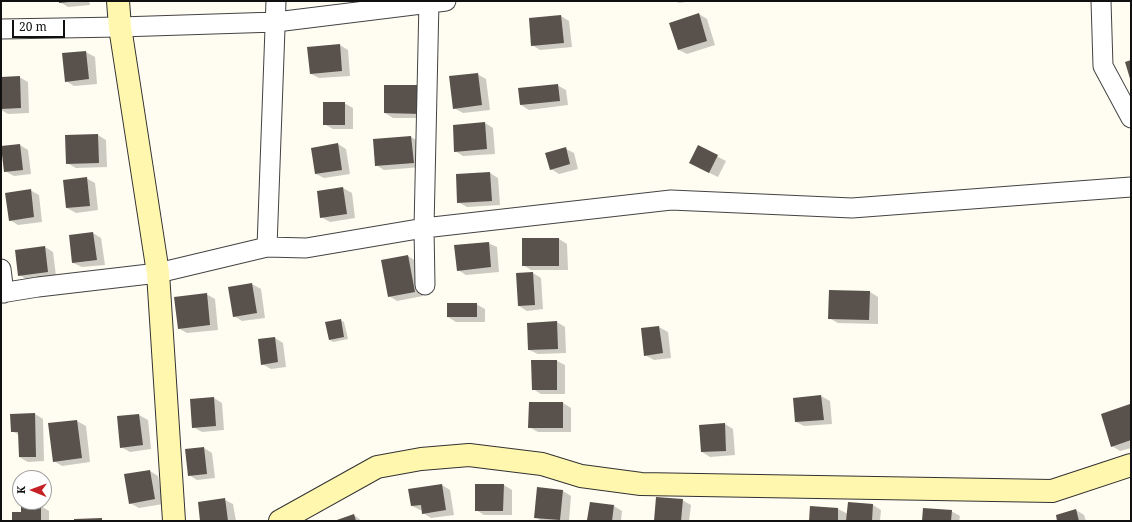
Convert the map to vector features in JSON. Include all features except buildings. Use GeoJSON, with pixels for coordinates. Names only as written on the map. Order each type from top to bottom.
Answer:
{"type":"FeatureCollection","features":[{"type":"Feature","properties":{"kind":"street"},"geometry":{"type":"LineString","coordinates":[[118,1],[120,27],[158,273],[174,521]]}},
{"type":"Feature","properties":{"kind":"street"},"geometry":{"type":"LineString","coordinates":[[267,247],[276,1]]}},
{"type":"Feature","properties":{"kind":"street"},"geometry":{"type":"LineString","coordinates":[[1101,1],[1103,66],[1131,118]]}},
{"type":"Feature","properties":{"kind":"street"},"geometry":{"type":"LineString","coordinates":[[1,29],[276,22],[435,2],[424,228],[425,285]]}},
{"type":"Feature","properties":{"kind":"street"},"geometry":{"type":"LineString","coordinates":[[1,269],[3,293],[38,287],[158,273],[267,247],[306,248],[424,228],[672,200],[852,208],[1131,187]]}},
{"type":"Feature","properties":{"kind":"street"},"geometry":{"type":"LineString","coordinates":[[280,521],[304,514],[377,468],[421,458],[469,455],[542,464],[581,476],[641,484],[1036,490],[1052,490],[1131,465]]}}]}
